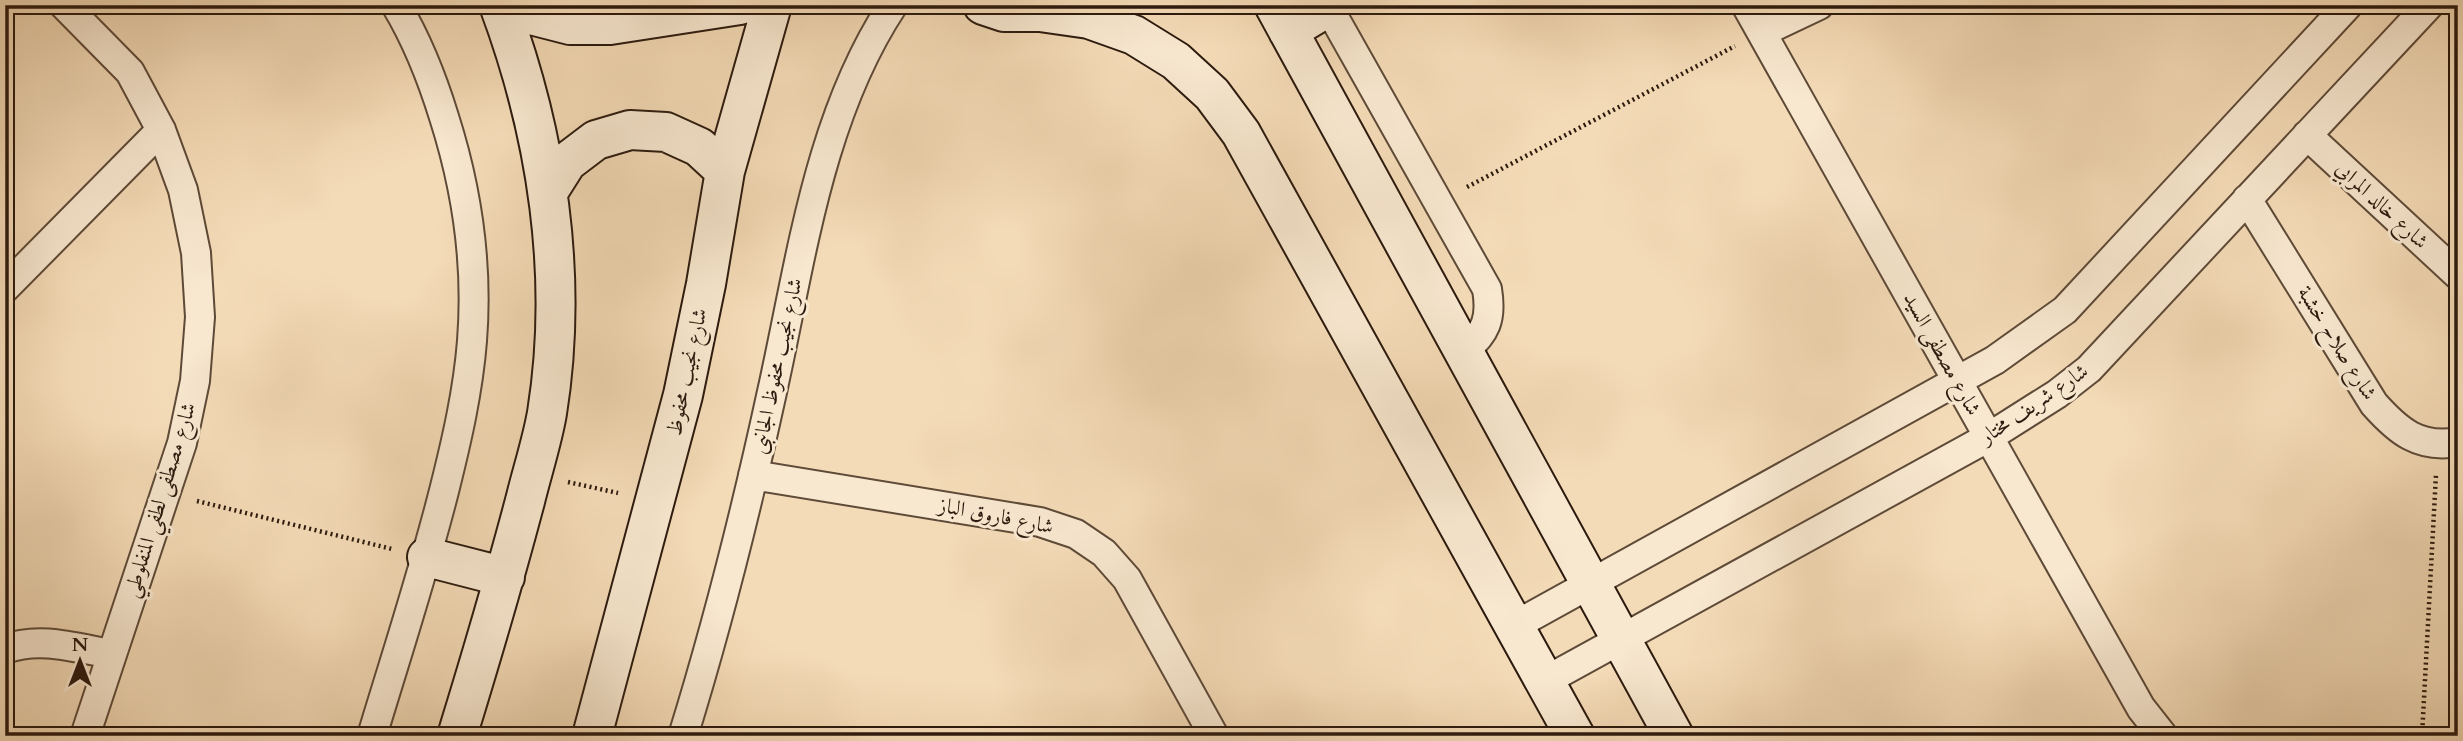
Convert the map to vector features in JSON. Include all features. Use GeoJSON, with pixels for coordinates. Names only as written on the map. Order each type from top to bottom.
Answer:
{"type":"FeatureCollection","features":[{"type":"Feature","properties":{"kind":"street","name":"شارع مصطفى لطفي المنفلوطي"},"geometry":{"type":"LineString","coordinates":[[64,5],[130,72],[161,130],[183,190],[196,253],[200,317],[195,381],[182,443],[85,736]]}},
{"type":"Feature","properties":{"kind":"street"},"geometry":{"type":"LineString","coordinates":[[372,736],[427,557],[465,397],[472,340],[473,278],[468,216],[456,154],[433,82],[407,23],[396,5]]}},
{"type":"Feature","properties":{"kind":"street"},"geometry":{"type":"LineString","coordinates":[[457,736],[505,577],[547,413],[554,340],[554,266],[548,192],[533,111],[519,58],[499,5]]}},
{"type":"Feature","properties":{"kind":"street"},"geometry":{"type":"LineString","coordinates":[[514,5],[531,15],[569,25],[610,25],[740,5]]}},
{"type":"Feature","properties":{"kind":"street","name":"شارع نجيب محفوظ"},"geometry":{"type":"LineString","coordinates":[[593,736],[657,501],[686,382],[725,171],[772,5]]}},
{"type":"Feature","properties":{"kind":"street","name":"شارع نجيب محفوظ الجانبى"},"geometry":{"type":"LineString","coordinates":[[683,736],[753,475],[794,287],[836,121],[855,73],[893,5]]}},
{"type":"Feature","properties":{"kind":"street"},"geometry":{"type":"LineString","coordinates":[[983,5],[1004,12],[1040,12],[1089,19],[1134,35],[1176,61],[1212,94],[1241,134],[1575,736]]}},
{"type":"Feature","properties":{"kind":"street","name":"شارع مصطفى السيد"},"geometry":{"type":"LineString","coordinates":[[1746,5],[2141,708],[2163,736]]}},
{"type":"Feature","properties":{"kind":"street"},"geometry":{"type":"LineString","coordinates":[[1762,32],[1819,5]]}},
{"type":"Feature","properties":{"kind":"street"},"geometry":{"type":"LineString","coordinates":[[1514,626],[1995,360],[2065,310],[2348,5]]}},
{"type":"Feature","properties":{"kind":"street","name":"شارع شريف مختار"},"geometry":{"type":"LineString","coordinates":[[1545,681],[1989,437],[2057,394],[2089,369],[2428,5]]}},
{"type":"Feature","properties":{"kind":"street"},"geometry":{"type":"LineString","coordinates":[[1463,352],[1477,340],[1486,325],[1490,307],[1487,289],[1328,6],[1281,18],[1463,352],[1674,736]]}},
{"type":"Feature","properties":{"kind":"street"},"geometry":{"type":"LineString","coordinates":[[5,288],[161,130]]}},
{"type":"Feature","properties":{"kind":"street"},"geometry":{"type":"LineString","coordinates":[[548,192],[567,162],[596,141],[630,130],[666,132],[699,147],[725,171]]}},
{"type":"Feature","properties":{"kind":"street","name":"شارع خالد المرابي"},"geometry":{"type":"LineString","coordinates":[[2307,135],[2458,275]]}},
{"type":"Feature","properties":{"kind":"street","name":"شارع صلاح خشبة"},"geometry":{"type":"LineString","coordinates":[[2247,199],[2374,404],[2393,426],[2418,440],[2447,443]]}},
{"type":"Feature","properties":{"kind":"street","name":"شارع فاروق الباز"},"geometry":{"type":"LineString","coordinates":[[753,475],[1040,522],[1076,534],[1104,553],[1127,579],[1214,736]]}},
{"type":"Feature","properties":{"kind":"street"},"geometry":{"type":"LineString","coordinates":[[427,557],[505,577]]}},
{"type":"Feature","properties":{"kind":"street"},"geometry":{"type":"LineString","coordinates":[[5,649],[26,643],[45,642],[111,654]]}},
{"type":"Feature","properties":{"kind":"path"},"geometry":{"type":"LineString","coordinates":[[1438,202],[1762,32]]}},
{"type":"Feature","properties":{"kind":"path"},"geometry":{"type":"LineString","coordinates":[[2421,736],[2447,443]]}},
{"type":"Feature","properties":{"kind":"path"},"geometry":{"type":"LineString","coordinates":[[531,474],[657,501]]}},
{"type":"Feature","properties":{"kind":"path"},"geometry":{"type":"LineString","coordinates":[[165,493],[427,557]]}}]}
